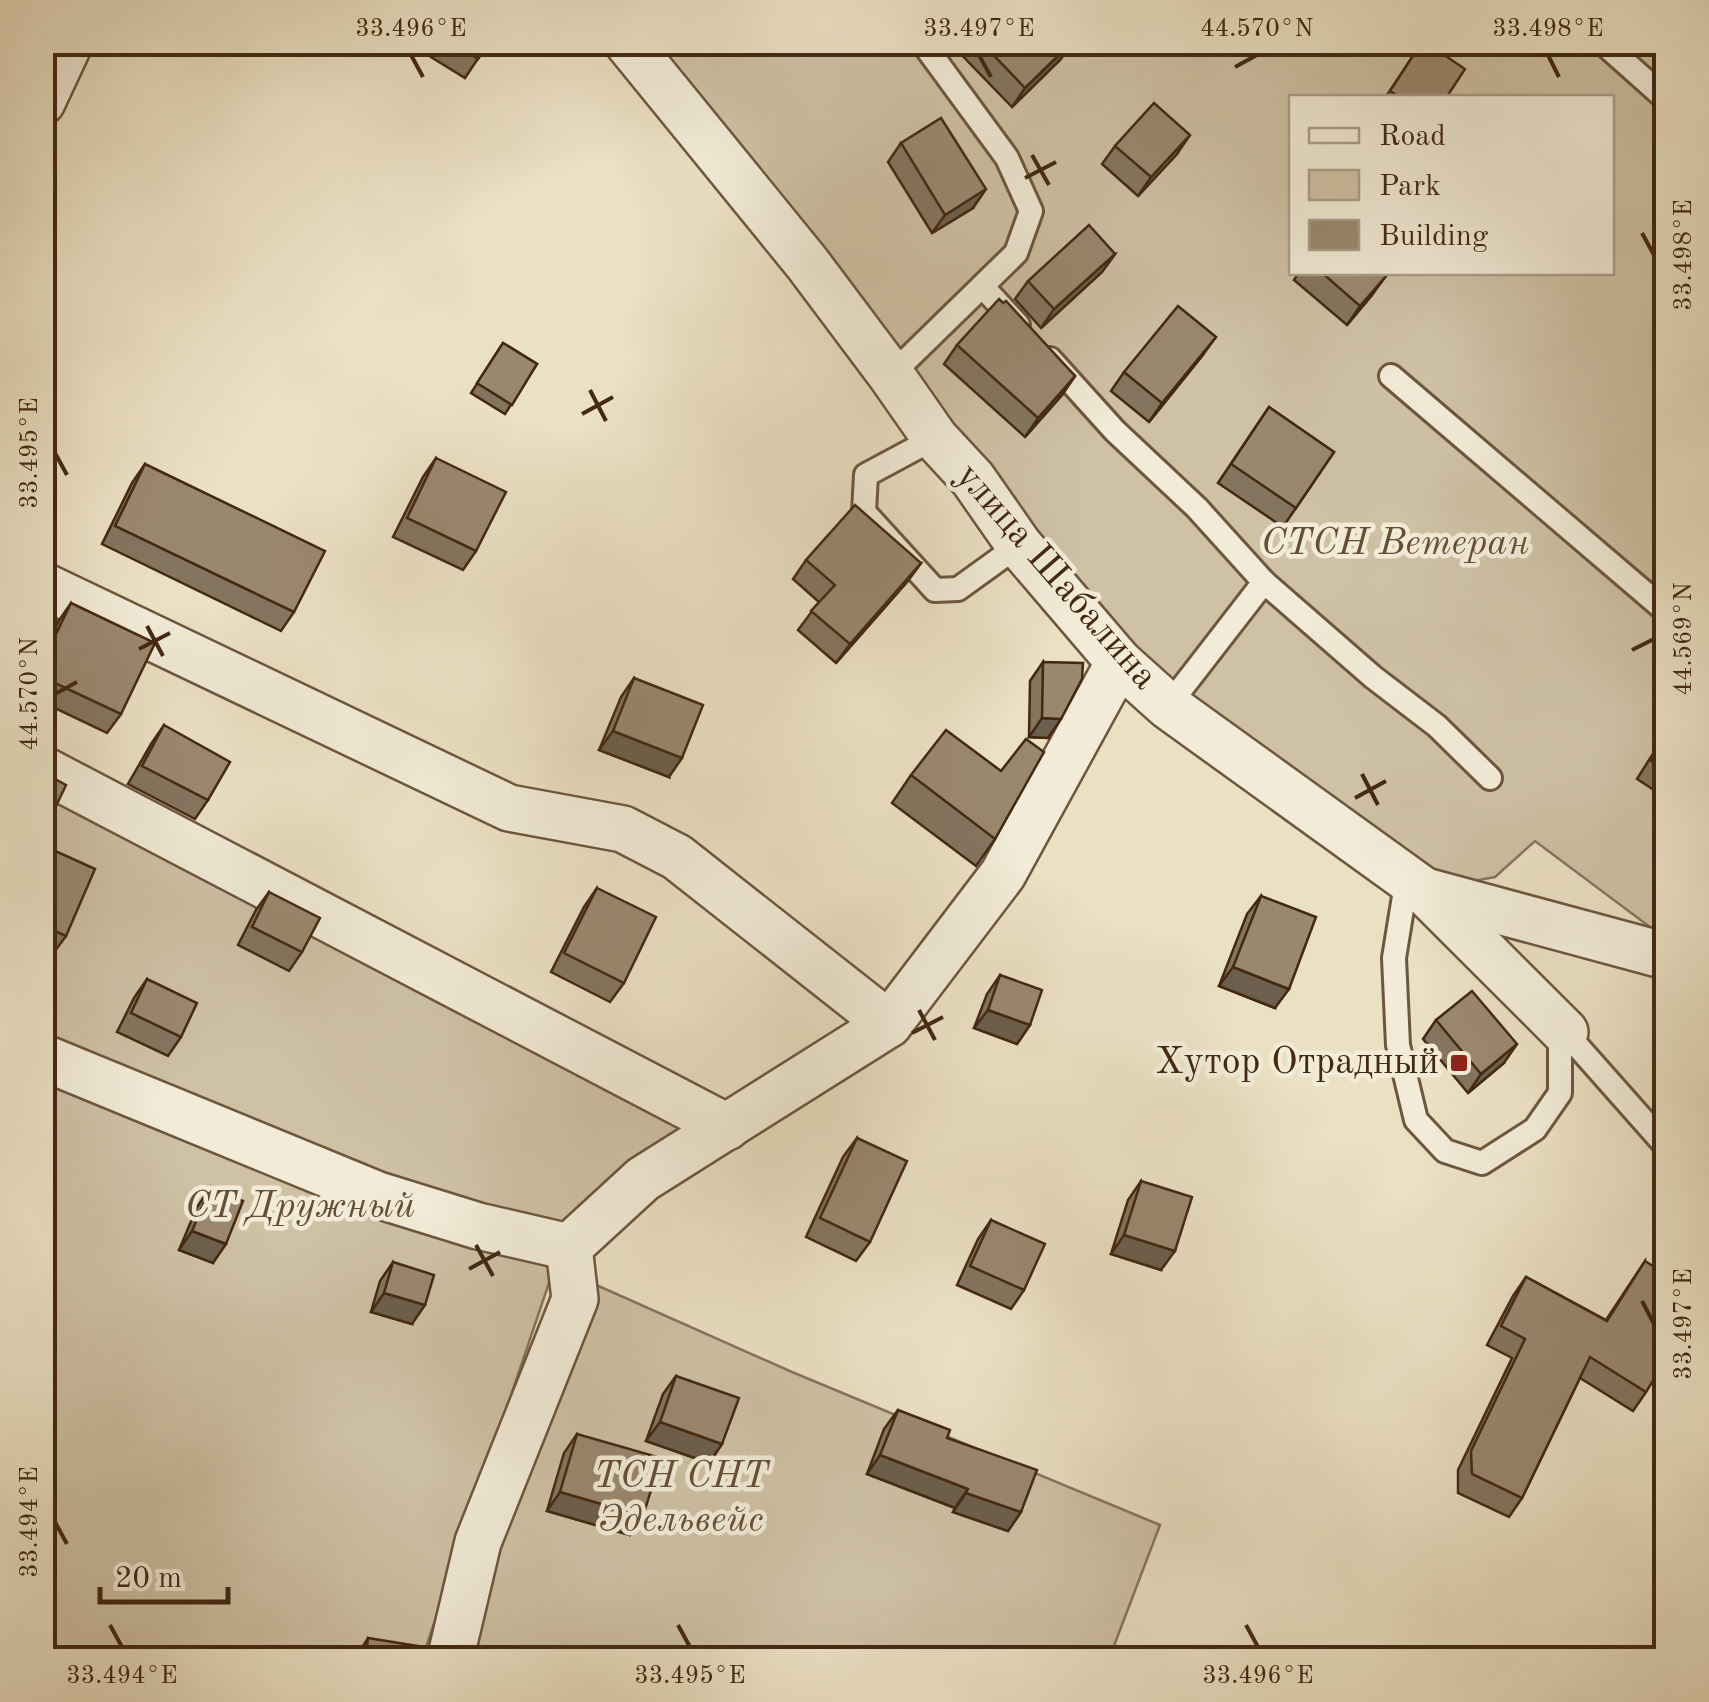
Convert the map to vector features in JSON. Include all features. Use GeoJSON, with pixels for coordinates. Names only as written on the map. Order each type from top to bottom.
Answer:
{"type":"FeatureCollection","features":[{"type":"Feature","properties":{"kind":"street"},"geometry":{"type":"LineString","coordinates":[[42,102],[70,42]]}},
{"type":"Feature","properties":{"kind":"street","name":"улица Шабалина"},"geometry":{"type":"LineString","coordinates":[[627,42],[807,262],[935,438],[972,479],[1019,545],[1119,662],[1168,706],[1415,884],[1562,1029]]}},
{"type":"Feature","properties":{"kind":"street"},"geometry":{"type":"LineString","coordinates":[[42,585],[510,808],[622,829],[678,857],[889,1024]]}},
{"type":"Feature","properties":{"kind":"street"},"geometry":{"type":"LineString","coordinates":[[569,1248],[643,1180],[889,1024],[1003,874],[1119,662]]}},
{"type":"Feature","properties":{"kind":"street"},"geometry":{"type":"LineString","coordinates":[[42,769],[727,1127]]}},
{"type":"Feature","properties":{"kind":"street"},"geometry":{"type":"LineString","coordinates":[[1415,884],[1666,956]]}},
{"type":"Feature","properties":{"kind":"street"},"geometry":{"type":"LineString","coordinates":[[42,1057],[378,1196],[569,1248]]}},
{"type":"Feature","properties":{"kind":"street"},"geometry":{"type":"LineString","coordinates":[[450,1660],[478,1542],[576,1300],[569,1248]]}},
{"type":"Feature","properties":{"kind":"lane"},"geometry":{"type":"LineString","coordinates":[[891,375],[1016,253],[1031,211],[1007,158],[922,42]]}},
{"type":"Feature","properties":{"kind":"lane"},"geometry":{"type":"LineString","coordinates":[[1602,42],[1666,99]]}},
{"type":"Feature","properties":{"kind":"lane"},"geometry":{"type":"LineString","coordinates":[[983,287],[1116,432],[1197,508],[1264,582],[1436,726],[1490,778]]}},
{"type":"Feature","properties":{"kind":"lane"},"geometry":{"type":"LineString","coordinates":[[1391,376],[1666,610]]}},
{"type":"Feature","properties":{"kind":"lane"},"geometry":{"type":"LineString","coordinates":[[935,438],[866,475],[864,512],[935,590],[958,589],[1019,545]]}},
{"type":"Feature","properties":{"kind":"lane"},"geometry":{"type":"LineString","coordinates":[[1168,706],[1264,582]]}},
{"type":"Feature","properties":{"kind":"lane"},"geometry":{"type":"LineString","coordinates":[[1415,884],[1394,958],[1398,1045],[1416,1120],[1445,1151],[1482,1163],[1534,1129],[1560,1092],[1562,1029]]}},
{"type":"Feature","properties":{"kind":"lane"},"geometry":{"type":"LineString","coordinates":[[1562,1029],[1666,1146]]}},
{"type":"Feature","properties":{"kind":"green space","name":"СТСН Ветеран"},"geometry":{"type":"Polygon","coordinates":[[[609,43],[1666,43],[1666,939],[1535,841],[1495,877],[1412,892],[1235,763],[609,43]]]}},
{"type":"Feature","properties":{"kind":"green space","name":"СТ Дружный"},"geometry":{"type":"Polygon","coordinates":[[[42,778],[699,1127],[555,1265],[422,1659],[43,1659],[42,778]]]}},
{"type":"Feature","properties":{"kind":"green space","name":"ТСН СНТ Эдельвейс"},"geometry":{"type":"Polygon","coordinates":[[[585,1280],[792,1372],[1160,1525],[1109,1659],[444,1660],[585,1280]]]}},
{"type":"Feature","properties":{"kind":"building"},"geometry":{"type":"Polygon","coordinates":[[[452,42],[489,42],[478,59],[452,42]]]}},
{"type":"Feature","properties":{"kind":"building"},"geometry":{"type":"Polygon","coordinates":[[[981,42],[1072,42],[1025,88],[981,42]]]}},
{"type":"Feature","properties":{"kind":"building"},"geometry":{"type":"Polygon","coordinates":[[[1422,42],[1465,69],[1448,95],[1396,95],[1390,91],[1422,42]]]}},
{"type":"Feature","properties":{"kind":"building"},"geometry":{"type":"Polygon","coordinates":[[[1154,103],[1190,135],[1151,177],[1115,146],[1154,103]]]}},
{"type":"Feature","properties":{"kind":"building"},"geometry":{"type":"Polygon","coordinates":[[[941,118],[986,189],[945,215],[901,143],[941,118]]]}},
{"type":"Feature","properties":{"kind":"building"},"geometry":{"type":"Polygon","coordinates":[[[1089,225],[1115,254],[1054,309],[1028,281],[1089,225]]]}},
{"type":"Feature","properties":{"kind":"building"},"geometry":{"type":"Polygon","coordinates":[[[1324,275],[1385,275],[1360,306],[1324,275]]]}},
{"type":"Feature","properties":{"kind":"building"},"geometry":{"type":"Polygon","coordinates":[[[999,299],[1006,301],[1075,376],[1038,418],[957,345],[999,299]]]}},
{"type":"Feature","properties":{"kind":"building"},"geometry":{"type":"Polygon","coordinates":[[[1178,306],[1216,337],[1162,403],[1124,372],[1178,306]]]}},
{"type":"Feature","properties":{"kind":"building"},"geometry":{"type":"Polygon","coordinates":[[[503,343],[537,364],[512,405],[477,383],[503,343]]]}},
{"type":"Feature","properties":{"kind":"building"},"geometry":{"type":"Polygon","coordinates":[[[1269,407],[1334,452],[1296,508],[1231,464],[1269,407]]]}},
{"type":"Feature","properties":{"kind":"building"},"geometry":{"type":"Polygon","coordinates":[[[436,458],[506,492],[476,551],[407,518],[436,458]]]}},
{"type":"Feature","properties":{"kind":"building"},"geometry":{"type":"Polygon","coordinates":[[[145,464],[325,551],[294,612],[115,526],[145,464]]]}},
{"type":"Feature","properties":{"kind":"building"},"geometry":{"type":"Polygon","coordinates":[[[855,505],[921,563],[850,644],[811,611],[835,585],[806,560],[855,505]]]}},
{"type":"Feature","properties":{"kind":"building"},"geometry":{"type":"Polygon","coordinates":[[[71,603],[155,643],[121,714],[42,677],[42,663],[71,603]]]}},
{"type":"Feature","properties":{"kind":"building"},"geometry":{"type":"Polygon","coordinates":[[[1043,662],[1083,663],[1082,679],[1061,719],[1042,718],[1043,662]]]}},
{"type":"Feature","properties":{"kind":"building"},"geometry":{"type":"Polygon","coordinates":[[[634,678],[703,705],[682,758],[613,731],[634,678]]]}},
{"type":"Feature","properties":{"kind":"building"},"geometry":{"type":"Polygon","coordinates":[[[164,725],[230,762],[208,800],[142,766],[164,725]]]}},
{"type":"Feature","properties":{"kind":"building"},"geometry":{"type":"Polygon","coordinates":[[[946,730],[1001,771],[1026,739],[1044,752],[995,839],[911,775],[946,730]]]}},
{"type":"Feature","properties":{"kind":"building"},"geometry":{"type":"Polygon","coordinates":[[[1666,735],[1666,770],[1650,760],[1666,735]]]}},
{"type":"Feature","properties":{"kind":"building"},"geometry":{"type":"Polygon","coordinates":[[[42,772],[66,785],[48,823],[42,820],[42,772]]]}},
{"type":"Feature","properties":{"kind":"building"},"geometry":{"type":"Polygon","coordinates":[[[42,845],[95,869],[66,936],[42,925],[42,845]]]}},
{"type":"Feature","properties":{"kind":"building"},"geometry":{"type":"Polygon","coordinates":[[[597,888],[656,917],[624,983],[564,953],[597,888]]]}},
{"type":"Feature","properties":{"kind":"building"},"geometry":{"type":"Polygon","coordinates":[[[269,892],[320,918],[302,952],[252,927],[269,892]]]}},
{"type":"Feature","properties":{"kind":"building"},"geometry":{"type":"Polygon","coordinates":[[[1261,896],[1316,917],[1289,989],[1233,967],[1261,896]]]}},
{"type":"Feature","properties":{"kind":"building"},"geometry":{"type":"Polygon","coordinates":[[[1000,975],[1042,990],[1030,1025],[988,1010],[1000,975]]]}},
{"type":"Feature","properties":{"kind":"building"},"geometry":{"type":"Polygon","coordinates":[[[147,979],[197,1003],[181,1037],[131,1013],[147,979]]]}},
{"type":"Feature","properties":{"kind":"building"},"geometry":{"type":"Polygon","coordinates":[[[1472,991],[1517,1044],[1481,1074],[1436,1020],[1472,991]]]}},
{"type":"Feature","properties":{"kind":"building"},"geometry":{"type":"Polygon","coordinates":[[[857,1138],[907,1161],[870,1242],[820,1218],[857,1138]]]}},
{"type":"Feature","properties":{"kind":"building"},"geometry":{"type":"Polygon","coordinates":[[[1141,1181],[1192,1197],[1175,1251],[1124,1235],[1141,1181]]]}},
{"type":"Feature","properties":{"kind":"building"},"geometry":{"type":"Polygon","coordinates":[[[210,1188],[243,1201],[226,1244],[192,1231],[210,1188]]]}},
{"type":"Feature","properties":{"kind":"building"},"geometry":{"type":"Polygon","coordinates":[[[991,1220],[1045,1244],[1024,1290],[970,1266],[991,1220]]]}},
{"type":"Feature","properties":{"kind":"building"},"geometry":{"type":"Polygon","coordinates":[[[1645,1261],[1666,1274],[1666,1360],[1646,1392],[1590,1357],[1522,1498],[1472,1474],[1471,1451],[1525,1339],[1501,1326],[1526,1277],[1607,1321],[1645,1261]]]}},
{"type":"Feature","properties":{"kind":"building"},"geometry":{"type":"Polygon","coordinates":[[[393,1262],[434,1275],[425,1305],[384,1293],[393,1262]]]}},
{"type":"Feature","properties":{"kind":"building"},"geometry":{"type":"Polygon","coordinates":[[[676,1376],[739,1398],[722,1444],[660,1422],[676,1376]]]}},
{"type":"Feature","properties":{"kind":"building"},"geometry":{"type":"Polygon","coordinates":[[[898,1410],[950,1430],[947,1438],[1037,1470],[1021,1512],[880,1455],[898,1410]]]}},
{"type":"Feature","properties":{"kind":"building"},"geometry":{"type":"Polygon","coordinates":[[[577,1434],[661,1458],[643,1516],[560,1492],[577,1434]]]}},
{"type":"Feature","properties":{"kind":"building"},"geometry":{"type":"Polygon","coordinates":[[[368,1638],[418,1646],[416,1660],[365,1660],[368,1638]]]}},
{"type":"Feature","properties":{"kind":"place","name":"Хутор Отрадный"},"geometry":{"type":"Point","coordinates":[1459,1063]}}]}
